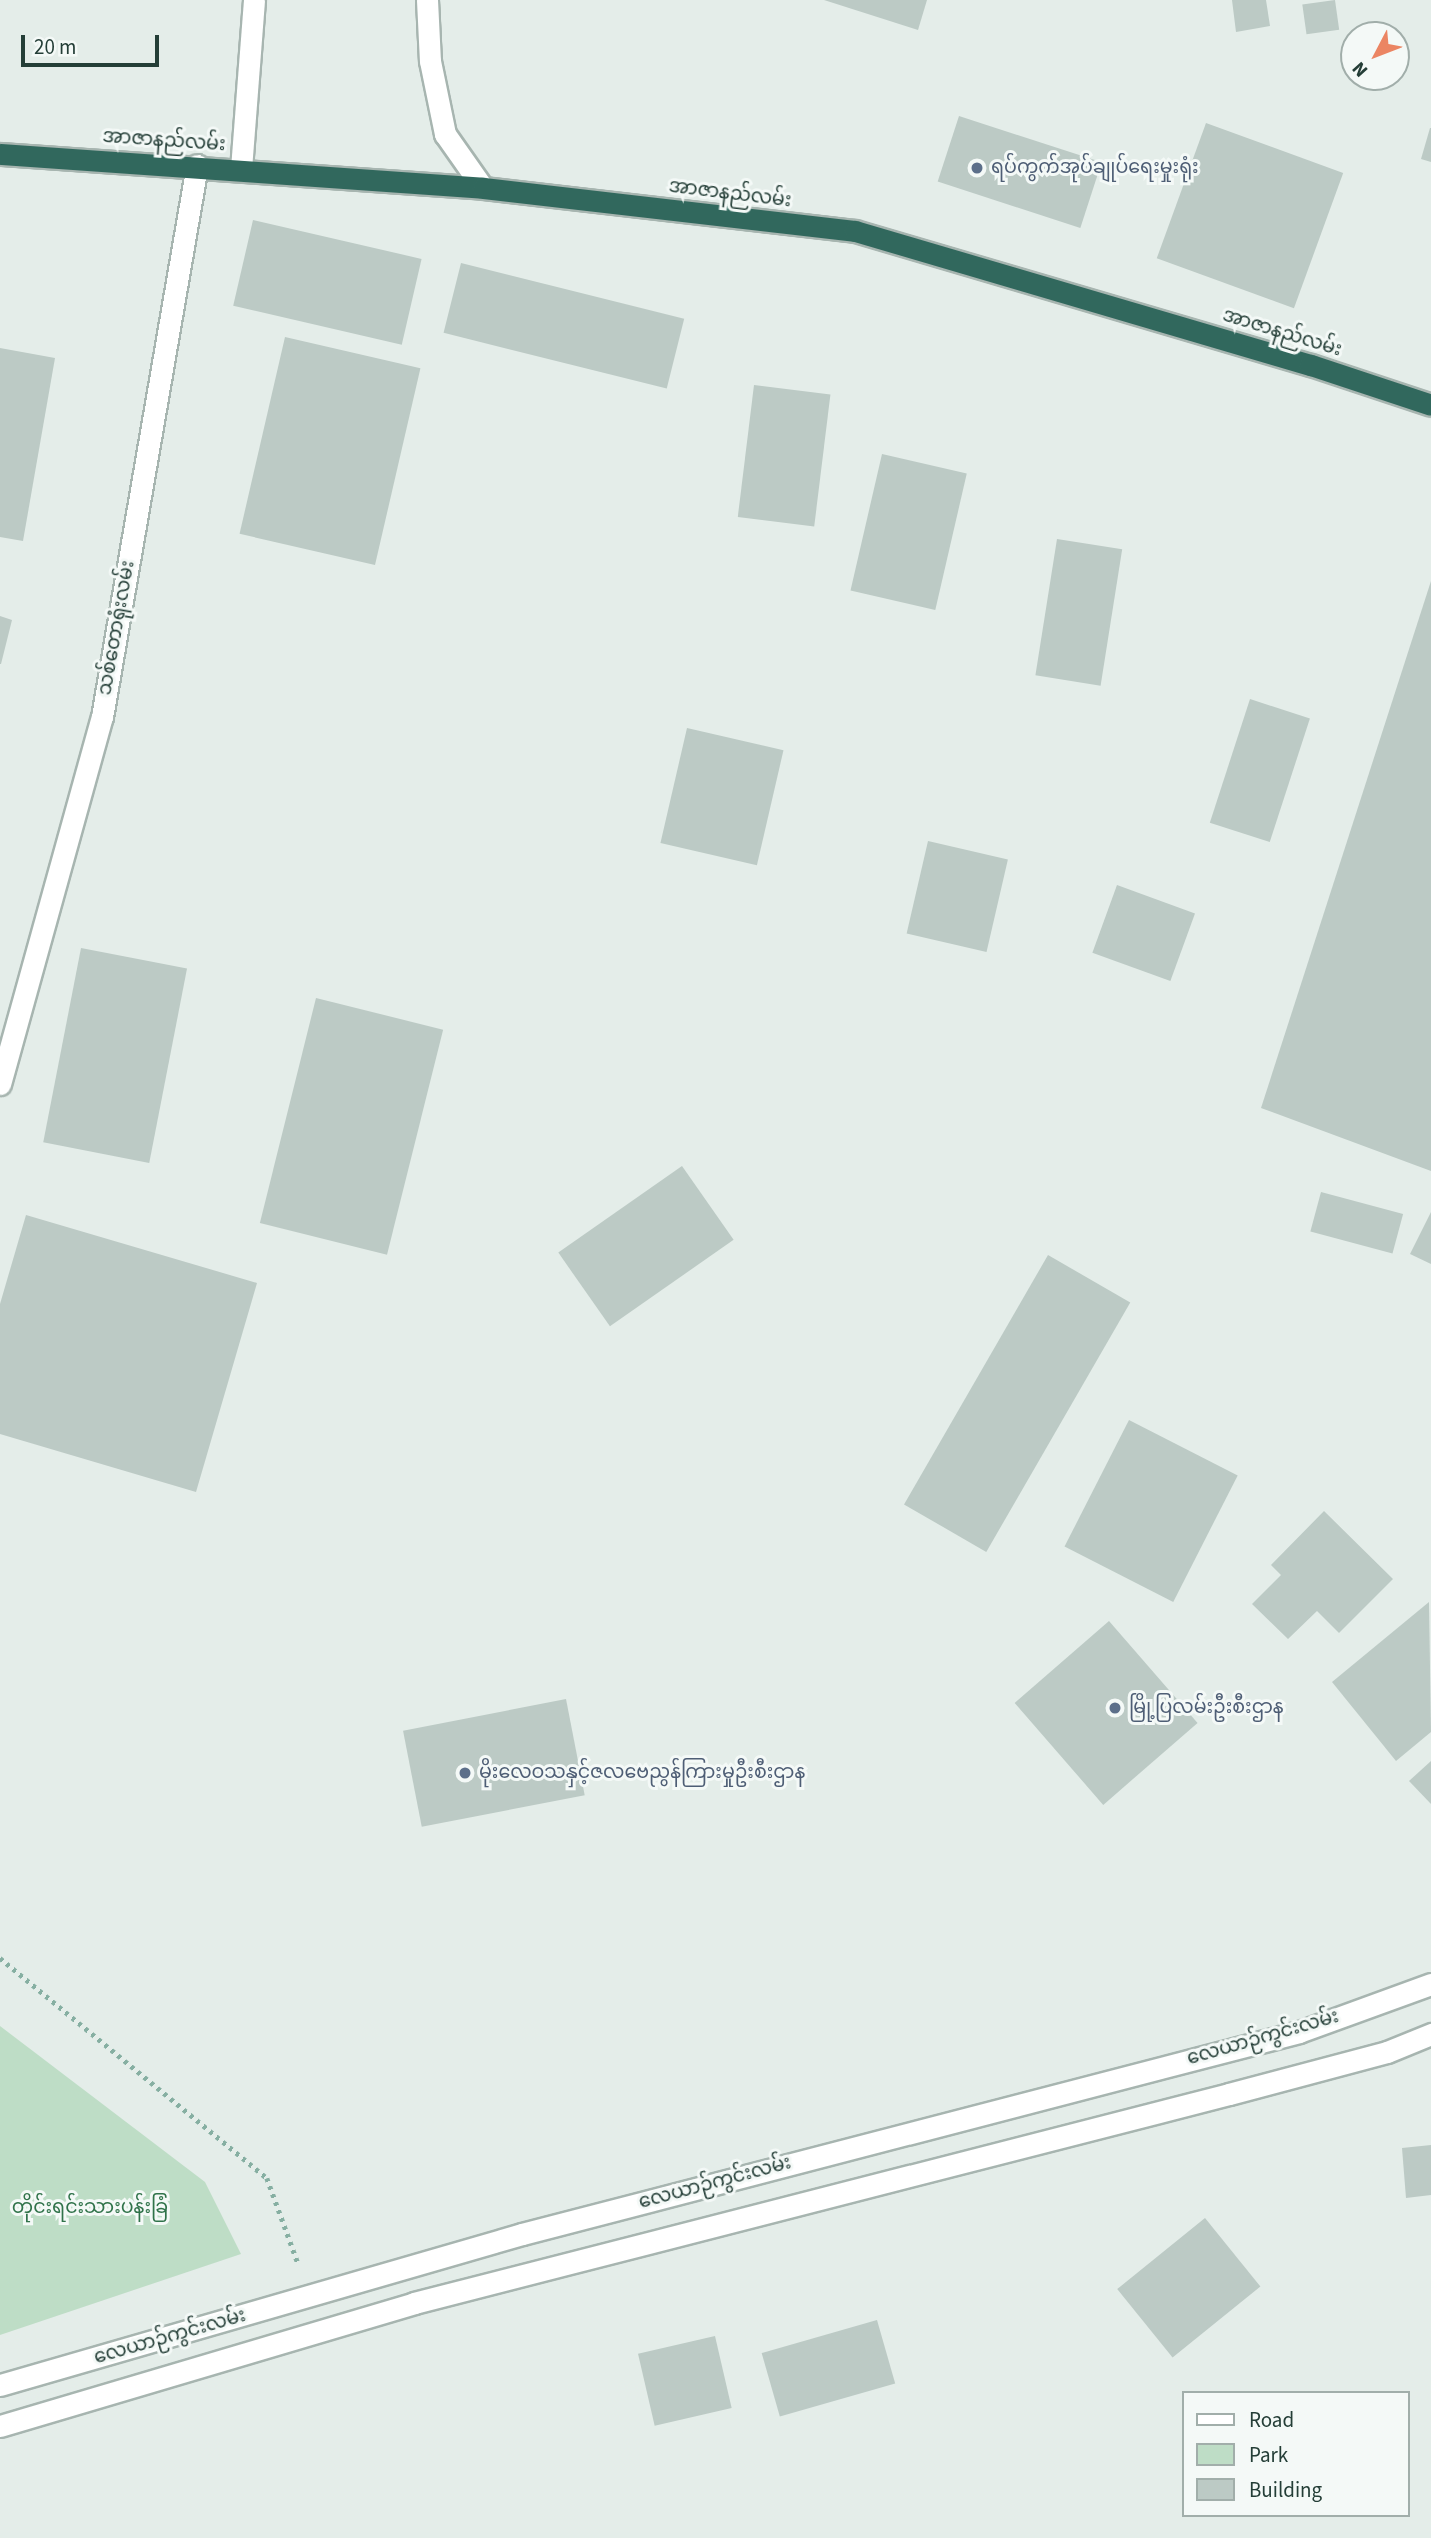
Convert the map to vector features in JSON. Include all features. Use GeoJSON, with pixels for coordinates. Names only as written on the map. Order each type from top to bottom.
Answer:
{"type":"FeatureCollection","features":[{"type":"Feature","properties":{"kind":"highway","name":"အာဇာနည်လမ်း"},"geometry":{"type":"LineString","coordinates":[[0,154],[197,165],[483,188],[855,231],[1311,365],[1431,405]]}},
{"type":"Feature","properties":{"kind":"street"},"geometry":{"type":"LineString","coordinates":[[241,169],[254,0]]}},
{"type":"Feature","properties":{"kind":"street"},"geometry":{"type":"LineString","coordinates":[[427,0],[430,61],[445,134],[483,188]]}},
{"type":"Feature","properties":{"kind":"street","name":"သစ်တောရုံးလမ်း"},"geometry":{"type":"LineString","coordinates":[[0,1084],[102,717],[197,165]]}},
{"type":"Feature","properties":{"kind":"street","name":"လေယာဉ်ကွင်းလမ်း"},"geometry":{"type":"LineString","coordinates":[[0,2385],[522,2234],[1299,2032],[1431,1983]]}},
{"type":"Feature","properties":{"kind":"street","name":"လေယာဉ်ကွင်းလမ်း"},"geometry":{"type":"LineString","coordinates":[[0,2426],[414,2303],[1242,2091],[1387,2052],[1431,2034]]}},
{"type":"Feature","properties":{"kind":"path"},"geometry":{"type":"LineString","coordinates":[[0,1958],[267,2178],[310,2297]]}},
{"type":"Feature","properties":{"kind":"green space","name":"တိုင်းရင်းသားပန်းခြံ"},"geometry":{"type":"Polygon","coordinates":[[[0,2026],[205,2182],[241,2254],[0,2335],[0,2026]]]}},
{"type":"Feature","properties":{"kind":"building"},"geometry":{"type":"Polygon","coordinates":[[[824,0],[927,0],[918,30],[824,0]]]}},
{"type":"Feature","properties":{"kind":"building"},"geometry":{"type":"Polygon","coordinates":[[[1232,0],[1266,0],[1270,26],[1236,32],[1232,0]]]}},
{"type":"Feature","properties":{"kind":"building"},"geometry":{"type":"Polygon","coordinates":[[[1335,0],[1339,30],[1306,34],[1302,5],[1335,0]]]}},
{"type":"Feature","properties":{"kind":"building"},"geometry":{"type":"Polygon","coordinates":[[[959,116],[1102,162],[1080,228],[938,182],[959,116]]]}},
{"type":"Feature","properties":{"kind":"building"},"geometry":{"type":"Polygon","coordinates":[[[1206,123],[1343,173],[1294,308],[1157,258],[1206,123]]]}},
{"type":"Feature","properties":{"kind":"building"},"geometry":{"type":"Polygon","coordinates":[[[1431,128],[1431,162],[1421,159],[1431,128]]]}},
{"type":"Feature","properties":{"kind":"building"},"geometry":{"type":"Polygon","coordinates":[[[253,220],[422,259],[402,345],[233,306],[253,220]]]}},
{"type":"Feature","properties":{"kind":"building"},"geometry":{"type":"Polygon","coordinates":[[[461,263],[684,319],[667,389],[444,333],[461,263]]]}},
{"type":"Feature","properties":{"kind":"building"},"geometry":{"type":"Polygon","coordinates":[[[285,337],[420,368],[375,565],[240,534],[285,337]]]}},
{"type":"Feature","properties":{"kind":"building"},"geometry":{"type":"Polygon","coordinates":[[[0,348],[55,358],[23,541],[0,537],[0,348]]]}},
{"type":"Feature","properties":{"kind":"building"},"geometry":{"type":"Polygon","coordinates":[[[754,385],[830,394],[814,526],[738,517],[754,385]]]}},
{"type":"Feature","properties":{"kind":"building"},"geometry":{"type":"Polygon","coordinates":[[[882,454],[967,474],[935,610],[851,590],[882,454]]]}},
{"type":"Feature","properties":{"kind":"building"},"geometry":{"type":"Polygon","coordinates":[[[1057,539],[1122,549],[1101,686],[1035,675],[1057,539]]]}},
{"type":"Feature","properties":{"kind":"building"},"geometry":{"type":"Polygon","coordinates":[[[1431,581],[1431,1171],[1261,1108],[1431,581]]]}},
{"type":"Feature","properties":{"kind":"building"},"geometry":{"type":"Polygon","coordinates":[[[0,616],[12,620],[1,664],[0,664],[0,616]]]}},
{"type":"Feature","properties":{"kind":"building"},"geometry":{"type":"Polygon","coordinates":[[[1250,699],[1310,718],[1270,842],[1210,823],[1250,699]]]}},
{"type":"Feature","properties":{"kind":"building"},"geometry":{"type":"Polygon","coordinates":[[[687,728],[783,750],[757,865],[660,843],[687,728]]]}},
{"type":"Feature","properties":{"kind":"building"},"geometry":{"type":"Polygon","coordinates":[[[928,841],[1008,859],[987,952],[907,934],[928,841]]]}},
{"type":"Feature","properties":{"kind":"building"},"geometry":{"type":"Polygon","coordinates":[[[1117,885],[1195,913],[1170,981],[1092,953],[1117,885]]]}},
{"type":"Feature","properties":{"kind":"building"},"geometry":{"type":"Polygon","coordinates":[[[81,948],[187,969],[149,1163],[43,1142],[81,948]]]}},
{"type":"Feature","properties":{"kind":"building"},"geometry":{"type":"Polygon","coordinates":[[[316,998],[443,1030],[387,1255],[260,1223],[316,998]]]}},
{"type":"Feature","properties":{"kind":"building"},"geometry":{"type":"Polygon","coordinates":[[[682,1166],[734,1240],[610,1326],[558,1253],[682,1166]]]}},
{"type":"Feature","properties":{"kind":"building"},"geometry":{"type":"Polygon","coordinates":[[[1321,1192],[1403,1214],[1392,1254],[1310,1232],[1321,1192]]]}},
{"type":"Feature","properties":{"kind":"building"},"geometry":{"type":"Polygon","coordinates":[[[1431,1212],[1431,1264],[1410,1254],[1431,1212]]]}},
{"type":"Feature","properties":{"kind":"building"},"geometry":{"type":"Polygon","coordinates":[[[26,1215],[257,1283],[196,1492],[0,1434],[0,1304],[26,1215]]]}},
{"type":"Feature","properties":{"kind":"building"},"geometry":{"type":"Polygon","coordinates":[[[1048,1255],[1130,1302],[986,1552],[904,1504],[1048,1255]]]}},
{"type":"Feature","properties":{"kind":"building"},"geometry":{"type":"Polygon","coordinates":[[[1129,1420],[1238,1475],[1173,1602],[1065,1547],[1129,1420]]]}},
{"type":"Feature","properties":{"kind":"building"},"geometry":{"type":"Polygon","coordinates":[[[1324,1511],[1393,1579],[1339,1633],[1317,1611],[1288,1639],[1252,1604],[1281,1575],[1271,1565],[1324,1511]]]}},
{"type":"Feature","properties":{"kind":"building"},"geometry":{"type":"Polygon","coordinates":[[[1429,1602],[1431,1732],[1396,1761],[1332,1682],[1429,1602]]]}},
{"type":"Feature","properties":{"kind":"building"},"geometry":{"type":"Polygon","coordinates":[[[1109,1621],[1198,1723],[1103,1805],[1015,1703],[1109,1621]]]}},
{"type":"Feature","properties":{"kind":"building"},"geometry":{"type":"Polygon","coordinates":[[[566,1699],[585,1795],[422,1827],[403,1731],[566,1699]]]}},
{"type":"Feature","properties":{"kind":"building"},"geometry":{"type":"Polygon","coordinates":[[[1431,1761],[1431,1804],[1409,1781],[1431,1761]]]}},
{"type":"Feature","properties":{"kind":"building"},"geometry":{"type":"Polygon","coordinates":[[[1431,2145],[1431,2195],[1406,2198],[1402,2148],[1431,2145]]]}},
{"type":"Feature","properties":{"kind":"building"},"geometry":{"type":"Polygon","coordinates":[[[1205,2218],[1260,2286],[1173,2358],[1117,2289],[1205,2218]]]}},
{"type":"Feature","properties":{"kind":"building"},"geometry":{"type":"Polygon","coordinates":[[[877,2320],[895,2383],[780,2417],[762,2353],[877,2320]]]}},
{"type":"Feature","properties":{"kind":"building"},"geometry":{"type":"Polygon","coordinates":[[[715,2336],[732,2408],[655,2426],[638,2354],[715,2336]]]}},
{"type":"Feature","properties":{"kind":"place","name":"ရပ်ကွက်အုပ်ချုပ်ရေးမှုးရုံး"},"geometry":{"type":"Point","coordinates":[977,168]}},
{"type":"Feature","properties":{"kind":"place","name":"မြို့ပြလမ်းဦးစီးဌာန"},"geometry":{"type":"Point","coordinates":[1115,1708]}},
{"type":"Feature","properties":{"kind":"place","name":"မိုးလေဝသနှင့်ဇလဗေညွန်ကြားမှုဦးစီးဌာန"},"geometry":{"type":"Point","coordinates":[465,1773]}}]}
